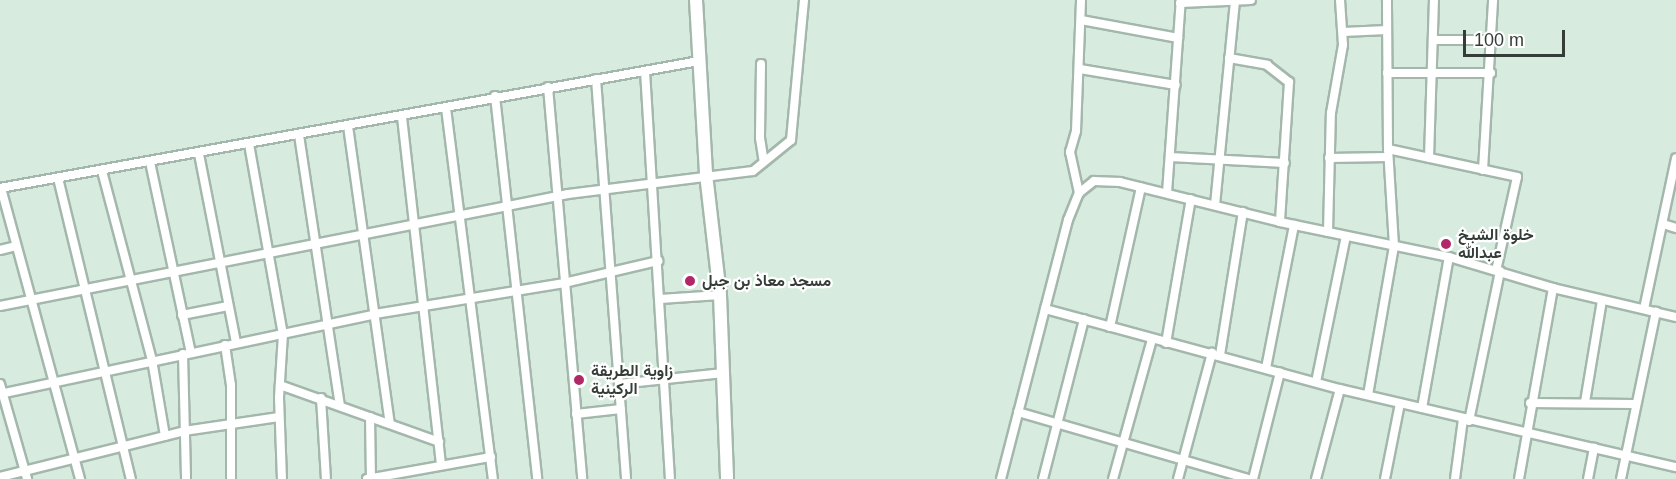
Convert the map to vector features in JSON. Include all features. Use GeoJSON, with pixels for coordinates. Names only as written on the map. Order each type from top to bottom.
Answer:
{"type":"FeatureCollection","features":[{"type":"Feature","properties":{"kind":"street"},"geometry":{"type":"LineString","coordinates":[[696,0],[706,174],[720,295],[727,479]]}},
{"type":"Feature","properties":{"kind":"street"},"geometry":{"type":"LineString","coordinates":[[0,306],[557,197],[706,174],[742,174],[788,145],[793,132],[804,0]]}},
{"type":"Feature","properties":{"kind":"street"},"geometry":{"type":"LineString","coordinates":[[1001,479],[1045,309],[1079,193],[1070,152],[1076,131],[1081,0]]}},
{"type":"Feature","properties":{"kind":"street"},"geometry":{"type":"LineString","coordinates":[[1167,193],[1180,2],[1251,0]]}},
{"type":"Feature","properties":{"kind":"street"},"geometry":{"type":"LineString","coordinates":[[1328,232],[1329,158],[1343,32],[1340,0]]}},
{"type":"Feature","properties":{"kind":"street"},"geometry":{"type":"LineString","coordinates":[[1368,395],[1394,246],[1388,153],[1387,0]]}},
{"type":"Feature","properties":{"kind":"street"},"geometry":{"type":"LineString","coordinates":[[1429,158],[1434,75],[1434,0]]}},
{"type":"Feature","properties":{"kind":"street"},"geometry":{"type":"LineString","coordinates":[[1484,170],[1491,73],[1493,0]]}},
{"type":"Feature","properties":{"kind":"street"},"geometry":{"type":"LineString","coordinates":[[1215,205],[1235,1]]}},
{"type":"Feature","properties":{"kind":"street"},"geometry":{"type":"LineString","coordinates":[[1081,20],[1178,38]]}},
{"type":"Feature","properties":{"kind":"street"},"geometry":{"type":"LineString","coordinates":[[1343,32],[1387,30]]}},
{"type":"Feature","properties":{"kind":"street"},"geometry":{"type":"LineString","coordinates":[[1434,40],[1492,40]]}},
{"type":"Feature","properties":{"kind":"street"},"geometry":{"type":"LineString","coordinates":[[1229,58],[1273,68],[1289,82],[1280,222]]}},
{"type":"Feature","properties":{"kind":"street"},"geometry":{"type":"LineString","coordinates":[[80,479],[1,188],[402,117],[495,96],[699,61]]}},
{"type":"Feature","properties":{"kind":"street"},"geometry":{"type":"LineString","coordinates":[[761,64],[760,138],[764,162]]}},
{"type":"Feature","properties":{"kind":"street"},"geometry":{"type":"LineString","coordinates":[[1080,69],[1176,85]]}},
{"type":"Feature","properties":{"kind":"street"},"geometry":{"type":"LineString","coordinates":[[645,71],[670,479]]}},
{"type":"Feature","properties":{"kind":"street"},"geometry":{"type":"LineString","coordinates":[[1387,73],[1434,75],[1491,73]]}},
{"type":"Feature","properties":{"kind":"street"},"geometry":{"type":"LineString","coordinates":[[596,79],[626,479]]}},
{"type":"Feature","properties":{"kind":"street"},"geometry":{"type":"LineString","coordinates":[[548,87],[582,479]]}},
{"type":"Feature","properties":{"kind":"street"},"geometry":{"type":"LineString","coordinates":[[495,96],[509,207],[537,479]]}},
{"type":"Feature","properties":{"kind":"street"},"geometry":{"type":"LineString","coordinates":[[446,108],[493,479]]}},
{"type":"Feature","properties":{"kind":"street"},"geometry":{"type":"LineString","coordinates":[[402,117],[412,225],[424,306],[441,465]]}},
{"type":"Feature","properties":{"kind":"street"},"geometry":{"type":"LineString","coordinates":[[348,126],[390,423]]}},
{"type":"Feature","properties":{"kind":"street"},"geometry":{"type":"LineString","coordinates":[[299,135],[340,405]]}},
{"type":"Feature","properties":{"kind":"street"},"geometry":{"type":"LineString","coordinates":[[249,144],[283,334],[279,417],[282,479]]}},
{"type":"Feature","properties":{"kind":"street"},"geometry":{"type":"LineString","coordinates":[[1329,158],[1388,153],[1429,158],[1518,179],[1455,479]]}},
{"type":"Feature","properties":{"kind":"street"},"geometry":{"type":"LineString","coordinates":[[199,154],[236,343]]}},
{"type":"Feature","properties":{"kind":"street"},"geometry":{"type":"LineString","coordinates":[[1170,157],[1285,163]]}},
{"type":"Feature","properties":{"kind":"street"},"geometry":{"type":"LineString","coordinates":[[1644,309],[1676,158]]}},
{"type":"Feature","properties":{"kind":"street"},"geometry":{"type":"LineString","coordinates":[[150,162],[182,315],[187,353],[184,431],[186,479]]}},
{"type":"Feature","properties":{"kind":"street"},"geometry":{"type":"LineString","coordinates":[[102,171],[152,360],[165,436]]}},
{"type":"Feature","properties":{"kind":"street"},"geometry":{"type":"LineString","coordinates":[[58,178],[83,289],[131,479]]}},
{"type":"Feature","properties":{"kind":"street"},"geometry":{"type":"LineString","coordinates":[[1079,193],[1101,180],[1141,187],[1280,222],[1449,257],[1553,288],[1676,317]]}},
{"type":"Feature","properties":{"kind":"street"},"geometry":{"type":"LineString","coordinates":[[1110,327],[1141,187]]}},
{"type":"Feature","properties":{"kind":"street"},"geometry":{"type":"LineString","coordinates":[[1166,343],[1191,200]]}},
{"type":"Feature","properties":{"kind":"street"},"geometry":{"type":"LineString","coordinates":[[1178,479],[1216,354],[1243,213]]}},
{"type":"Feature","properties":{"kind":"street"},"geometry":{"type":"LineString","coordinates":[[1663,224],[1676,228]]}},
{"type":"Feature","properties":{"kind":"street"},"geometry":{"type":"LineString","coordinates":[[1266,368],[1294,225]]}},
{"type":"Feature","properties":{"kind":"street"},"geometry":{"type":"LineString","coordinates":[[1316,382],[1346,236]]}},
{"type":"Feature","properties":{"kind":"street"},"geometry":{"type":"LineString","coordinates":[[0,250],[16,246]]}},
{"type":"Feature","properties":{"kind":"street"},"geometry":{"type":"LineString","coordinates":[[1422,408],[1449,257]]}},
{"type":"Feature","properties":{"kind":"street"},"geometry":{"type":"LineString","coordinates":[[26,475],[1,390],[53,383],[105,369],[375,314],[564,283],[658,261]]}},
{"type":"Feature","properties":{"kind":"street"},"geometry":{"type":"LineString","coordinates":[[1519,479],[1530,403],[1553,288]]}},
{"type":"Feature","properties":{"kind":"street"},"geometry":{"type":"LineString","coordinates":[[660,299],[720,295]]}},
{"type":"Feature","properties":{"kind":"street"},"geometry":{"type":"LineString","coordinates":[[1585,402],[1602,300]]}},
{"type":"Feature","properties":{"kind":"street"},"geometry":{"type":"LineString","coordinates":[[182,315],[228,306]]}},
{"type":"Feature","properties":{"kind":"street"},"geometry":{"type":"LineString","coordinates":[[1045,309],[1340,389],[1525,434],[1676,467]]}},
{"type":"Feature","properties":{"kind":"street"},"geometry":{"type":"LineString","coordinates":[[1621,479],[1656,312]]}},
{"type":"Feature","properties":{"kind":"street"},"geometry":{"type":"LineString","coordinates":[[1043,479],[1084,319]]}},
{"type":"Feature","properties":{"kind":"street"},"geometry":{"type":"LineString","coordinates":[[1113,479],[1152,339]]}},
{"type":"Feature","properties":{"kind":"street"},"geometry":{"type":"LineString","coordinates":[[225,345],[231,422],[231,479]]}},
{"type":"Feature","properties":{"kind":"street"},"geometry":{"type":"LineString","coordinates":[[1018,412],[1251,479],[1280,372]]}},
{"type":"Feature","properties":{"kind":"street"},"geometry":{"type":"LineString","coordinates":[[619,384],[723,373]]}},
{"type":"Feature","properties":{"kind":"street"},"geometry":{"type":"LineString","coordinates":[[280,385],[439,442]]}},
{"type":"Feature","properties":{"kind":"street"},"geometry":{"type":"LineString","coordinates":[[1316,479],[1340,389]]}},
{"type":"Feature","properties":{"kind":"street"},"geometry":{"type":"LineString","coordinates":[[321,398],[326,479]]}},
{"type":"Feature","properties":{"kind":"street"},"geometry":{"type":"LineString","coordinates":[[1385,479],[1400,403]]}},
{"type":"Feature","properties":{"kind":"street"},"geometry":{"type":"LineString","coordinates":[[1530,403],[1635,404]]}},
{"type":"Feature","properties":{"kind":"street"},"geometry":{"type":"LineString","coordinates":[[576,414],[621,409]]}},
{"type":"Feature","properties":{"kind":"street"},"geometry":{"type":"LineString","coordinates":[[0,477],[26,475],[184,431],[231,422],[279,417]]}},
{"type":"Feature","properties":{"kind":"street"},"geometry":{"type":"LineString","coordinates":[[370,417],[370,479],[490,457]]}},
{"type":"Feature","properties":{"kind":"street"},"geometry":{"type":"LineString","coordinates":[[1588,479],[1594,448]]}},
{"type":"Feature","properties":{"kind":"street"},"geometry":{"type":"LineString","coordinates":[[421,469],[422,479]]}},
{"type":"Feature","properties":{"kind":"place","name":"خلوة الشيخ عبدالله"},"geometry":{"type":"Point","coordinates":[1446,244]}},
{"type":"Feature","properties":{"kind":"place","name":"مسجد معاذ بن جبل"},"geometry":{"type":"Point","coordinates":[690,281]}},
{"type":"Feature","properties":{"kind":"place","name":"زاوية الطريقة الركينية"},"geometry":{"type":"Point","coordinates":[579,380]}}]}
